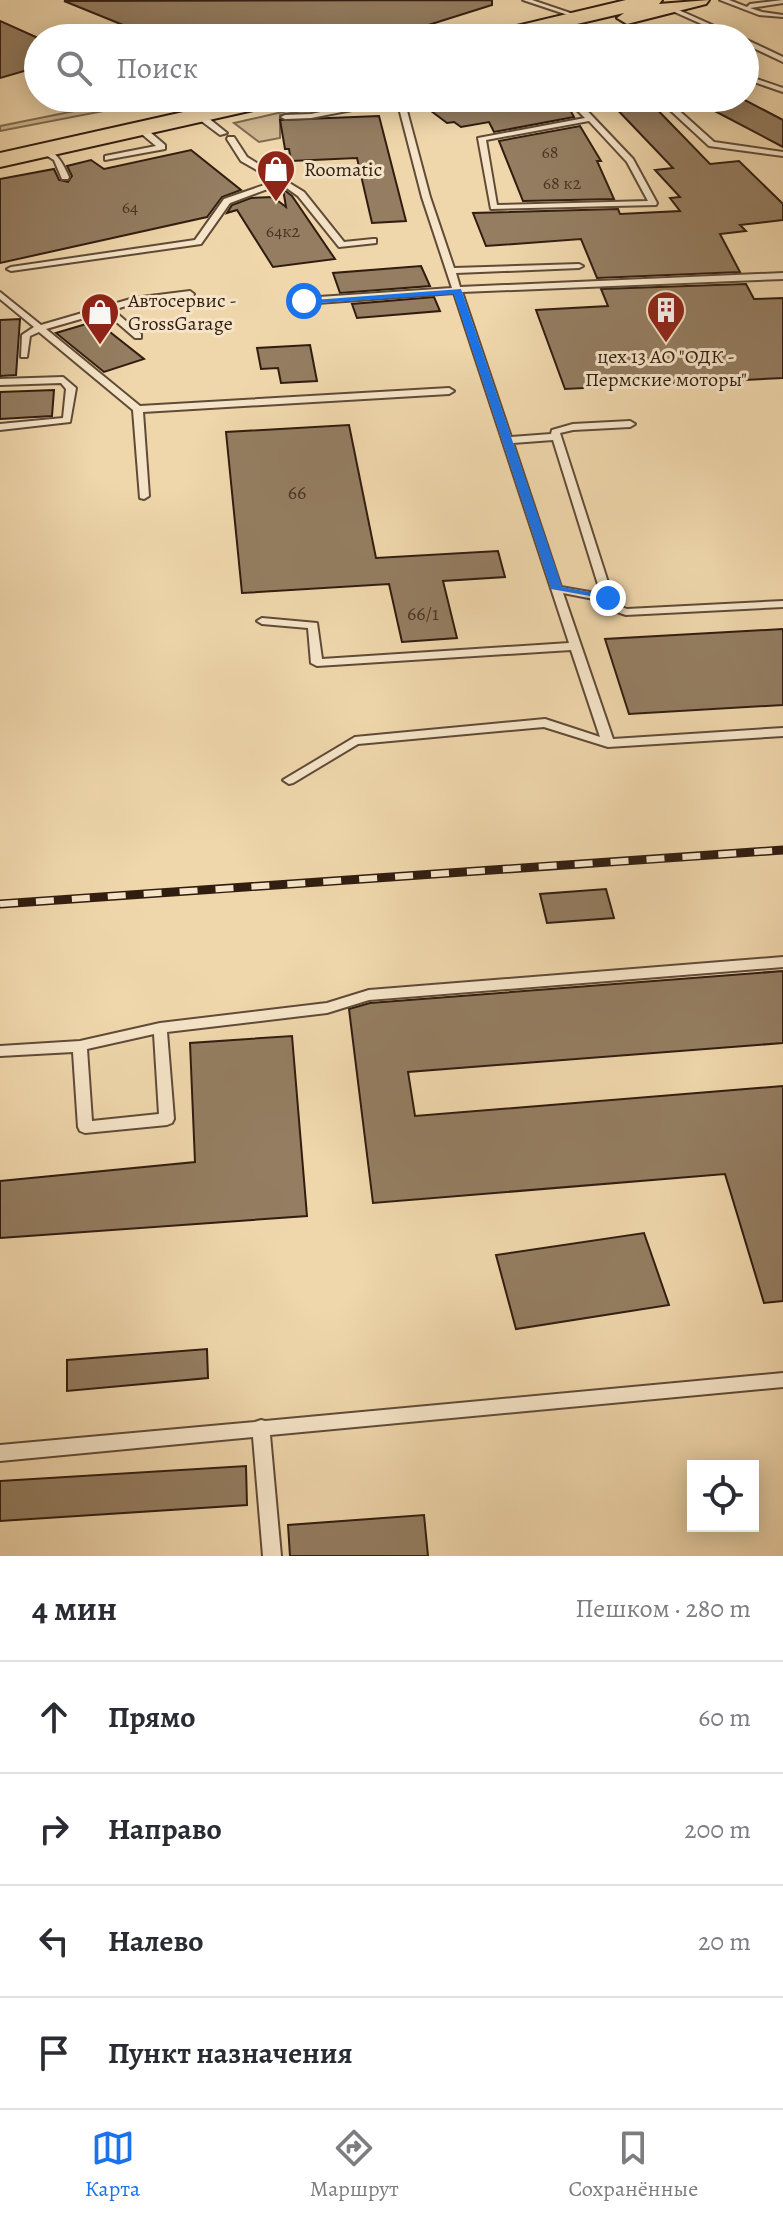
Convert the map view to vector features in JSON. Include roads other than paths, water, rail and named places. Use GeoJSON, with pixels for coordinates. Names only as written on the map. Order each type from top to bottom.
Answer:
{"type":"FeatureCollection","features":[{"type":"Feature","properties":{"kind":"main road"},"geometry":{"type":"LineString","coordinates":[[549,24],[676,3]]}},
{"type":"Feature","properties":{"kind":"main road"},"geometry":{"type":"LineString","coordinates":[[596,24],[676,3]]}},
{"type":"Feature","properties":{"kind":"main road"},"geometry":{"type":"LineString","coordinates":[[0,141],[171,112]]}},
{"type":"Feature","properties":{"kind":"main road"},"geometry":{"type":"LineString","coordinates":[[0,160],[140,128],[188,112]]}},
{"type":"Feature","properties":{"kind":"lane"},"geometry":{"type":"LineString","coordinates":[[526,0],[579,17]]}},
{"type":"Feature","properties":{"kind":"lane"},"geometry":{"type":"LineString","coordinates":[[676,3],[711,0]]}},
{"type":"Feature","properties":{"kind":"lane"},"geometry":{"type":"LineString","coordinates":[[723,0],[758,6],[783,1]]}},
{"type":"Feature","properties":{"kind":"lane"},"geometry":{"type":"LineString","coordinates":[[676,3],[713,24]]}},
{"type":"Feature","properties":{"kind":"lane"},"geometry":{"type":"LineString","coordinates":[[735,3],[761,14],[781,16]]}},
{"type":"Feature","properties":{"kind":"lane"},"geometry":{"type":"LineString","coordinates":[[759,48],[783,60]]}},
{"type":"Feature","properties":{"kind":"lane"},"geometry":{"type":"LineString","coordinates":[[759,82],[783,91]]}},
{"type":"Feature","properties":{"kind":"lane"},"geometry":{"type":"LineString","coordinates":[[210,112],[223,133]]}},
{"type":"Feature","properties":{"kind":"lane"},"geometry":{"type":"LineString","coordinates":[[298,112],[311,116],[330,112]]}},
{"type":"Feature","properties":{"kind":"lane"},"geometry":{"type":"LineString","coordinates":[[403,112],[426,197],[608,743]]}},
{"type":"Feature","properties":{"kind":"lane"},"geometry":{"type":"LineString","coordinates":[[583,112],[590,119],[630,161],[653,203],[494,207],[482,138],[590,119]]}},
{"type":"Feature","properties":{"kind":"lane"},"geometry":{"type":"LineString","coordinates":[[677,112],[712,144],[783,154]]}},
{"type":"Feature","properties":{"kind":"lane"},"geometry":{"type":"LineString","coordinates":[[108,158],[162,147],[140,128]]}},
{"type":"Feature","properties":{"kind":"lane"},"geometry":{"type":"LineString","coordinates":[[231,139],[244,159],[301,194],[342,245],[373,241]]}},
{"type":"Feature","properties":{"kind":"lane"},"geometry":{"type":"LineString","coordinates":[[44,150],[57,159],[65,177]]}},
{"type":"Feature","properties":{"kind":"lane"},"geometry":{"type":"LineString","coordinates":[[11,269],[190,245],[198,242],[227,201],[282,181]]}},
{"type":"Feature","properties":{"kind":"lane"},"geometry":{"type":"LineString","coordinates":[[451,271],[579,266]]}},
{"type":"Feature","properties":{"kind":"lane"},"geometry":{"type":"LineString","coordinates":[[304,301],[783,276]]}},
{"type":"Feature","properties":{"kind":"lane"},"geometry":{"type":"LineString","coordinates":[[24,355],[26,335],[39,328],[134,301],[190,294]]}},
{"type":"Feature","properties":{"kind":"lane"},"geometry":{"type":"LineString","coordinates":[[0,295],[138,409],[449,391]]}},
{"type":"Feature","properties":{"kind":"lane"},"geometry":{"type":"LineString","coordinates":[[108,310],[138,336]]}},
{"type":"Feature","properties":{"kind":"lane"},"geometry":{"type":"LineString","coordinates":[[0,382],[63,380],[71,388],[67,420],[0,427]]}},
{"type":"Feature","properties":{"kind":"lane"},"geometry":{"type":"LineString","coordinates":[[138,409],[144,496]]}},
{"type":"Feature","properties":{"kind":"lane"},"geometry":{"type":"LineString","coordinates":[[630,424],[562,428],[555,432],[608,598],[615,608],[626,612],[783,604]]}},
{"type":"Feature","properties":{"kind":"lane"},"geometry":{"type":"LineString","coordinates":[[508,440],[555,437]]}},
{"type":"Feature","properties":{"kind":"lane"},"geometry":{"type":"LineString","coordinates":[[557,589],[608,598]]}},
{"type":"Feature","properties":{"kind":"lane"},"geometry":{"type":"LineString","coordinates":[[262,621],[313,625],[317,663],[576,646]]}},
{"type":"Feature","properties":{"kind":"lane"},"geometry":{"type":"LineString","coordinates":[[289,780],[355,741],[545,723],[608,743],[783,732]]}},
{"type":"Feature","properties":{"kind":"lane"},"geometry":{"type":"LineString","coordinates":[[0,1051],[80,1046],[160,1028],[327,1008],[369,995],[783,962]]}},
{"type":"Feature","properties":{"kind":"lane"},"geometry":{"type":"LineString","coordinates":[[80,1046],[85,1127],[167,1119],[160,1028]]}},
{"type":"Feature","properties":{"kind":"lane"},"geometry":{"type":"LineString","coordinates":[[0,1453],[783,1380]]}},
{"type":"Feature","properties":{"kind":"lane"},"geometry":{"type":"LineString","coordinates":[[261,1427],[272,1556]]}},
{"type":"Feature","properties":{"kind":"railway"},"geometry":{"type":"LineString","coordinates":[[0,904],[783,850]]}},
{"type":"Feature","properties":{"kind":"place","name":"Roomatic"},"geometry":{"type":"Point","coordinates":[276,203]}},
{"type":"Feature","properties":{"kind":"place","name":"цех 13 АО \"ОДК - Пермские моторы\""},"geometry":{"type":"Point","coordinates":[666,344]}},
{"type":"Feature","properties":{"kind":"place","name":"Автосервис - GrossGarage"},"geometry":{"type":"Point","coordinates":[100,346]}}]}
